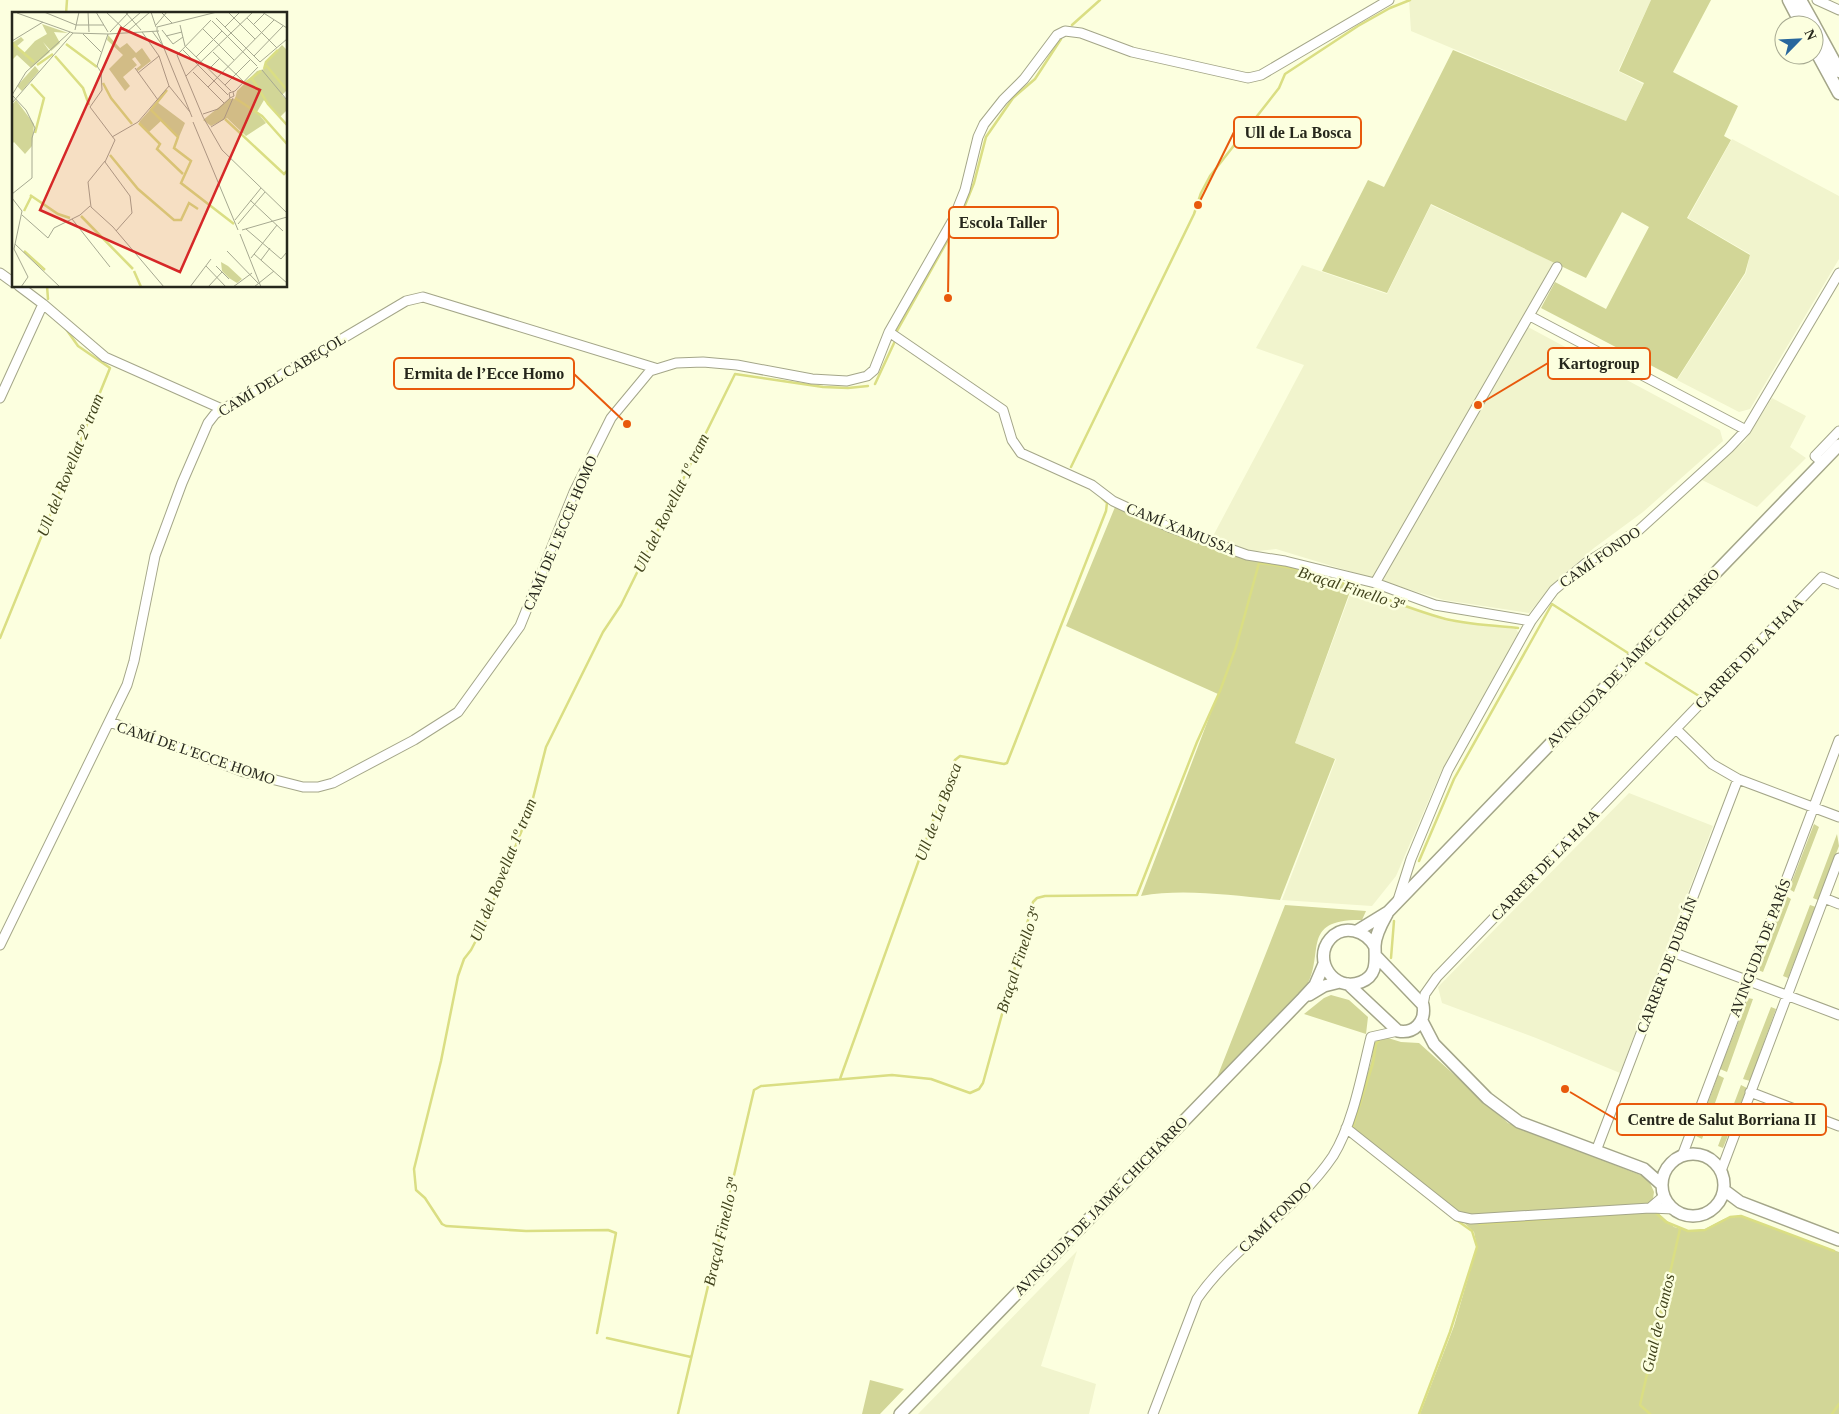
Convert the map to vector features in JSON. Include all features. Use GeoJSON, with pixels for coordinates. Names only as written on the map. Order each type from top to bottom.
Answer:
{"type":"FeatureCollection","features":[{"type":"Feature","properties":{"kind":"main road"},"geometry":{"type":"LineString","coordinates":[[1789,0],[1797,15]]}},
{"type":"Feature","properties":{"kind":"main road"},"geometry":{"type":"LineString","coordinates":[[1800,0],[1808,15]]}},
{"type":"Feature","properties":{"kind":"main road"},"geometry":{"type":"LineString","coordinates":[[1824,39],[1835,55],[1839,71]]}},
{"type":"Feature","properties":{"kind":"main road"},"geometry":{"type":"LineString","coordinates":[[1824,65],[1839,93]]}},
{"type":"Feature","properties":{"kind":"street"},"geometry":{"type":"LineString","coordinates":[[655,368],[676,363],[703,362],[737,365],[812,379],[847,381],[867,376],[874,370],[888,332],[953,220],[965,190],[978,137],[984,124],[1003,100],[1024,79],[1057,35],[1065,31],[1081,33],[1132,52],[1248,78],[1261,75],[1390,0]]}},
{"type":"Feature","properties":{"kind":"street"},"geometry":{"type":"LineString","coordinates":[[1817,0],[1839,10]]}},
{"type":"Feature","properties":{"kind":"street"},"geometry":{"type":"LineString","coordinates":[[1375,583],[1557,267]]}},
{"type":"Feature","properties":{"kind":"street"},"geometry":{"type":"LineString","coordinates":[[0,273],[12,282]]}},
{"type":"Feature","properties":{"kind":"street","name":"CAMÍ FONDO"},"geometry":{"type":"LineString","coordinates":[[1398,901],[1407,878],[1411,859],[1448,770],[1531,621],[1554,590],[1586,563],[1639,530],[1729,448],[1746,430],[1839,273]]}},
{"type":"Feature","properties":{"kind":"street"},"geometry":{"type":"LineString","coordinates":[[22,288],[105,358],[222,410]]}},
{"type":"Feature","properties":{"kind":"street","name":"CAMÍ DEL CABEÇOL"},"geometry":{"type":"LineString","coordinates":[[110,722],[132,669],[155,556],[208,423],[222,410],[406,301],[423,297],[655,368]]}},
{"type":"Feature","properties":{"kind":"street"},"geometry":{"type":"LineString","coordinates":[[0,398],[43,304]]}},
{"type":"Feature","properties":{"kind":"street"},"geometry":{"type":"LineString","coordinates":[[1530,316],[1746,430]]}},
{"type":"Feature","properties":{"kind":"street","name":"CAMÍ XAMUSSA"},"geometry":{"type":"LineString","coordinates":[[888,332],[1003,410],[1012,440],[1021,453],[1092,484],[1113,501],[1169,526],[1247,556],[1285,561],[1375,583],[1435,605],[1531,621]]}},
{"type":"Feature","properties":{"kind":"street","name":"CAMÍ DE L'ECCE HOMO"},"geometry":{"type":"LineString","coordinates":[[0,944],[48,843],[110,722],[244,772],[302,787],[318,787],[333,783],[414,740],[458,712],[520,626],[574,492],[611,418],[655,368]]}},
{"type":"Feature","properties":{"kind":"street"},"geometry":{"type":"LineString","coordinates":[[1822,462],[1815,456],[1839,431]]}},
{"type":"Feature","properties":{"kind":"street","name":"AVINGUDA DE JAIME CHICHARRO"},"geometry":{"type":"LineString","coordinates":[[1388,912],[1839,445]]}},
{"type":"Feature","properties":{"kind":"street","name":"CARRER DE LA HAIA"},"geometry":{"type":"LineString","coordinates":[[1423,1005],[1425,994],[1437,977],[1822,578],[1839,584]]}},
{"type":"Feature","properties":{"kind":"street"},"geometry":{"type":"LineString","coordinates":[[1676,729],[1712,764],[1738,779],[1839,817]]}},
{"type":"Feature","properties":{"kind":"street","name":"AVINGUDA DE PARÍS"},"geometry":{"type":"LineString","coordinates":[[1682,1156],[1839,740]]}},
{"type":"Feature","properties":{"kind":"street","name":"CARRER DE DUBLÍN"},"geometry":{"type":"LineString","coordinates":[[1596,1151],[1738,779]]}},
{"type":"Feature","properties":{"kind":"street"},"geometry":{"type":"LineString","coordinates":[[1720,1171],[1839,858]]}},
{"type":"Feature","properties":{"kind":"street"},"geometry":{"type":"LineString","coordinates":[[1824,898],[1839,904]]}},
{"type":"Feature","properties":{"kind":"street"},"geometry":{"type":"LineString","coordinates":[[1357,931],[1388,912]]}},
{"type":"Feature","properties":{"kind":"street"},"geometry":{"type":"LineString","coordinates":[[1303,998],[1324,986],[1366,979],[1374,970],[1380,927],[1388,912]]}},
{"type":"Feature","properties":{"kind":"street"},"geometry":{"type":"LineString","coordinates":[[1303,998],[1315,985],[1324,964],[1324,952],[1333,936],[1344,931],[1357,931],[1368,937],[1376,952],[1423,1005],[1422,1021],[1434,1044],[1487,1098],[1519,1122],[1644,1169],[1667,1169]]}},
{"type":"Feature","properties":{"kind":"street"},"geometry":{"type":"LineString","coordinates":[[1672,952],[1839,1015]]}},
{"type":"Feature","properties":{"kind":"street"},"geometry":{"type":"LineString","coordinates":[[1324,964],[1330,975],[1344,983],[1403,1031],[1434,1044]]}},
{"type":"Feature","properties":{"kind":"street","name":"AVINGUDA DE JAIME CHICHARRO"},"geometry":{"type":"LineString","coordinates":[[900,1414],[1303,998]]}},
{"type":"Feature","properties":{"kind":"street"},"geometry":{"type":"LineString","coordinates":[[1403,1031],[1413,1030],[1422,1021]]}},
{"type":"Feature","properties":{"kind":"street","name":"CAMÍ FONDO"},"geometry":{"type":"LineString","coordinates":[[1153,1414],[1190,1312],[1201,1293],[1230,1260],[1305,1190],[1332,1156],[1346,1128],[1371,1037],[1403,1031]]}},
{"type":"Feature","properties":{"kind":"street"},"geometry":{"type":"LineString","coordinates":[[1750,1092],[1839,1126]]}},
{"type":"Feature","properties":{"kind":"street"},"geometry":{"type":"LineString","coordinates":[[1346,1128],[1406,1173],[1457,1216],[1471,1219],[1650,1208],[1674,1209]]}},
{"type":"Feature","properties":{"kind":"street"},"geometry":{"type":"LineString","coordinates":[[1650,1208],[1663,1190],[1667,1169],[1682,1156],[1700,1155],[1715,1164],[1720,1171],[1724,1190],[1716,1206]]}},
{"type":"Feature","properties":{"kind":"street"},"geometry":{"type":"LineString","coordinates":[[1644,1169],[1663,1190],[1674,1209],[1682,1214],[1700,1215],[1716,1206],[1740,1202]]}},
{"type":"Feature","properties":{"kind":"street"},"geometry":{"type":"LineString","coordinates":[[1724,1190],[1740,1202],[1839,1240]]}},
{"type":"Feature","properties":{"kind":"shaded area"},"geometry":{"type":"Polygon","coordinates":[[[1409,0],[1651,0],[1618,71],[1643,84],[1626,121],[1411,31],[1409,0]]]}},
{"type":"Feature","properties":{"kind":"shaded area"},"geometry":{"type":"Polygon","coordinates":[[[1651,0],[1711,0],[1673,72],[1738,106],[1724,136],[1731,140],[1687,218],[1750,255],[1745,273],[1677,379],[1541,308],[1555,282],[1606,309],[1649,227],[1622,212],[1586,278],[1431,204],[1387,293],[1322,271],[1368,180],[1384,187],[1453,50],[1626,121],[1644,83],[1619,71],[1651,0]]]}},
{"type":"Feature","properties":{"kind":"shaded area"},"geometry":{"type":"Polygon","coordinates":[[[1732,139],[1839,196],[1839,259],[1750,409],[1739,412],[1677,380],[1746,273],[1750,254],[1688,218],[1732,139]]]}},
{"type":"Feature","properties":{"kind":"shaded area"},"geometry":{"type":"Polygon","coordinates":[[[1431,205],[1562,266],[1528,327],[1720,430],[1723,441],[1643,512],[1594,548],[1556,581],[1529,613],[1444,600],[1276,549],[1249,552],[1212,538],[1304,365],[1256,348],[1302,265],[1387,294],[1431,205]]]}},
{"type":"Feature","properties":{"kind":"shaded area"},"geometry":{"type":"Polygon","coordinates":[[[1772,398],[1806,416],[1790,447],[1806,458],[1757,507],[1698,478],[1745,441],[1772,398]]]}},
{"type":"Feature","properties":{"kind":"shaded area"},"geometry":{"type":"Polygon","coordinates":[[[1115,507],[1260,562],[1282,564],[1352,586],[1295,743],[1335,759],[1280,900],[1192,893],[1141,896],[1218,694],[1066,626],[1115,507]]]}},
{"type":"Feature","properties":{"kind":"shaded area"},"geometry":{"type":"Polygon","coordinates":[[[1352,589],[1447,621],[1516,629],[1519,634],[1440,774],[1396,876],[1372,906],[1282,900],[1336,759],[1295,743],[1352,589]]]}},
{"type":"Feature","properties":{"kind":"shaded area"},"geometry":{"type":"Polygon","coordinates":[[[1629,793],[1713,826],[1620,1073],[1536,1038],[1442,1003],[1438,987],[1629,793]]]}},
{"type":"Feature","properties":{"kind":"shaded area"},"geometry":{"type":"Polygon","coordinates":[[[1814,824],[1819,827],[1794,892],[1789,889],[1814,824]]]}},
{"type":"Feature","properties":{"kind":"shaded area"},"geometry":{"type":"Polygon","coordinates":[[[1837,834],[1839,846],[1818,900],[1813,898],[1837,834]]]}},
{"type":"Feature","properties":{"kind":"shaded area"},"geometry":{"type":"Polygon","coordinates":[[[1786,896],[1791,899],[1763,972],[1758,970],[1786,896]]]}},
{"type":"Feature","properties":{"kind":"shaded area"},"geometry":{"type":"Polygon","coordinates":[[[1285,905],[1366,911],[1362,920],[1343,921],[1330,925],[1322,931],[1318,940],[1312,973],[1307,985],[1216,1080],[1285,905]]]}},
{"type":"Feature","properties":{"kind":"shaded area"},"geometry":{"type":"Polygon","coordinates":[[[1810,905],[1816,907],[1788,978],[1783,976],[1810,905]]]}},
{"type":"Feature","properties":{"kind":"shaded area"},"geometry":{"type":"Polygon","coordinates":[[[1331,995],[1349,1000],[1368,1017],[1366,1034],[1304,1014],[1324,998],[1331,995]]]}},
{"type":"Feature","properties":{"kind":"shaded area"},"geometry":{"type":"Polygon","coordinates":[[[1748,998],[1753,999],[1727,1072],[1720,1069],[1748,998]]]}},
{"type":"Feature","properties":{"kind":"shaded area"},"geometry":{"type":"Polygon","coordinates":[[[1771,1007],[1776,1009],[1750,1081],[1743,1079],[1771,1007]]]}},
{"type":"Feature","properties":{"kind":"shaded area"},"geometry":{"type":"Polygon","coordinates":[[[1388,1038],[1401,1042],[1419,1043],[1508,1123],[1648,1178],[1654,1192],[1653,1199],[1649,1203],[1632,1206],[1478,1216],[1459,1213],[1351,1128],[1371,1062],[1374,1042],[1388,1038]]]}},
{"type":"Feature","properties":{"kind":"shaded area"},"geometry":{"type":"Polygon","coordinates":[[[1718,1075],[1724,1078],[1702,1139],[1696,1136],[1718,1075]]]}},
{"type":"Feature","properties":{"kind":"shaded area"},"geometry":{"type":"Polygon","coordinates":[[[1741,1085],[1747,1088],[1723,1148],[1718,1146],[1741,1085]]]}},
{"type":"Feature","properties":{"kind":"shaded area"},"geometry":{"type":"Polygon","coordinates":[[[1656,1211],[1674,1227],[1689,1231],[1705,1229],[1724,1219],[1741,1216],[1839,1252],[1839,1414],[1420,1414],[1454,1326],[1477,1247],[1474,1232],[1464,1223],[1656,1211]]]}},
{"type":"Feature","properties":{"kind":"shaded area"},"geometry":{"type":"Polygon","coordinates":[[[1077,1251],[1041,1366],[1096,1384],[1089,1414],[918,1414],[1077,1251]]]}},
{"type":"Feature","properties":{"kind":"shaded area"},"geometry":{"type":"Polygon","coordinates":[[[870,1380],[904,1389],[880,1414],[862,1414],[870,1380]]]}},
{"type":"Feature","properties":{"kind":"waterway","name":"Ull del Rovellat 2º tram"},"geometry":{"type":"LineString","coordinates":[[66,12],[67,0]]}},
{"type":"Feature","properties":{"kind":"waterway","name":"Ull del Rovellat 1º tram"},"geometry":{"type":"LineString","coordinates":[[1072,25],[1100,0]]}},
{"type":"Feature","properties":{"kind":"waterway","name":"Ull de La Bosca"},"geometry":{"type":"LineString","coordinates":[[1071,467],[1194,214],[1201,193],[1210,176],[1279,88],[1285,74],[1358,26],[1390,8],[1410,0]]}},
{"type":"Feature","properties":{"kind":"waterway","name":"Ull del Rovellat 1º tram"},"geometry":{"type":"LineString","coordinates":[[897,331],[959,220],[974,183],[986,137],[1013,98],[1035,79],[1061,39]]}},
{"type":"Feature","properties":{"kind":"waterway","name":"Ull del Rovellat 2º tram"},"geometry":{"type":"LineString","coordinates":[[47,288],[48,299]]}},
{"type":"Feature","properties":{"kind":"waterway","name":"Ull del Rovellat 2º tram"},"geometry":{"type":"LineString","coordinates":[[0,638],[110,368],[78,346],[66,329]]}},
{"type":"Feature","properties":{"kind":"waterway","name":"Ull del Rovellat 1º tram"},"geometry":{"type":"LineString","coordinates":[[875,384],[895,341]]}},
{"type":"Feature","properties":{"kind":"waterway","name":"Ull del Rovellat 1º tram"},"geometry":{"type":"LineString","coordinates":[[597,1333],[616,1233],[608,1230],[526,1231],[446,1226],[442,1224],[425,1198],[416,1190],[414,1169],[441,1061],[458,976],[464,959],[483,927],[530,810],[546,747],[603,632],[621,605],[735,374],[823,387],[848,388],[868,386]]}},
{"type":"Feature","properties":{"kind":"waterway","name":"Ull de La Bosca"},"geometry":{"type":"LineString","coordinates":[[840,1079],[955,760],[960,756],[1007,763],[1106,511],[1107,503],[1102,498]]}},
{"type":"Feature","properties":{"kind":"waterway","name":"Braçal Finello 3ª"},"geometry":{"type":"LineString","coordinates":[[678,1414],[754,1090],[761,1086],[892,1075],[931,1079],[970,1093],[979,1089],[983,1083],[1033,902],[1037,898],[1045,896],[1137,895],[1197,742],[1220,691],[1236,647],[1259,563],[1283,566],[1306,572],[1419,611],[1451,620],[1518,628]]}},
{"type":"Feature","properties":{"kind":"waterway"},"geometry":{"type":"LineString","coordinates":[[1419,861],[1454,779],[1552,604],[1628,653]]}},
{"type":"Feature","properties":{"kind":"waterway"},"geometry":{"type":"LineString","coordinates":[[1646,663],[1699,696]]}},
{"type":"Feature","properties":{"kind":"waterway"},"geometry":{"type":"LineString","coordinates":[[1391,958],[1394,921]]}},
{"type":"Feature","properties":{"kind":"waterway"},"geometry":{"type":"LineString","coordinates":[[1352,1129],[1373,1063],[1376,1044],[1379,1041]]}},
{"type":"Feature","properties":{"kind":"waterway"},"geometry":{"type":"LineString","coordinates":[[1479,1224],[1649,1212]]}},
{"type":"Feature","properties":{"kind":"waterway"},"geometry":{"type":"LineString","coordinates":[[1655,1212],[1666,1222],[1688,1231],[1705,1230],[1730,1217],[1741,1216],[1834,1251]]}},
{"type":"Feature","properties":{"kind":"waterway"},"geometry":{"type":"LineString","coordinates":[[1419,1414],[1450,1332],[1477,1247],[1472,1231],[1455,1219]]}},
{"type":"Feature","properties":{"kind":"waterway","name":"Gual de Cantos"},"geometry":{"type":"LineString","coordinates":[[1650,1414],[1640,1405],[1680,1229]]}},
{"type":"Feature","properties":{"kind":"waterway","name":"Ull del Rovellat 1º tram"},"geometry":{"type":"LineString","coordinates":[[607,1338],[691,1357]]}},
{"type":"Feature","properties":{"kind":"waterway"},"geometry":{"type":"LineString","coordinates":[[1832,1414],[1839,1404]]}},
{"type":"Feature","properties":{"kind":"place","name":"Ull de La Bosca"},"geometry":{"type":"Point","coordinates":[1198,205]}},
{"type":"Feature","properties":{"kind":"place","name":"Escola Taller"},"geometry":{"type":"Point","coordinates":[948,298]}},
{"type":"Feature","properties":{"kind":"place","name":"Kartogroup"},"geometry":{"type":"Point","coordinates":[1478,405]}},
{"type":"Feature","properties":{"kind":"place","name":"Ermita de l’Ecce Homo"},"geometry":{"type":"Point","coordinates":[627,424]}},
{"type":"Feature","properties":{"kind":"place","name":"Centre de Salut Borriana II"},"geometry":{"type":"Point","coordinates":[1565,1089]}}]}
